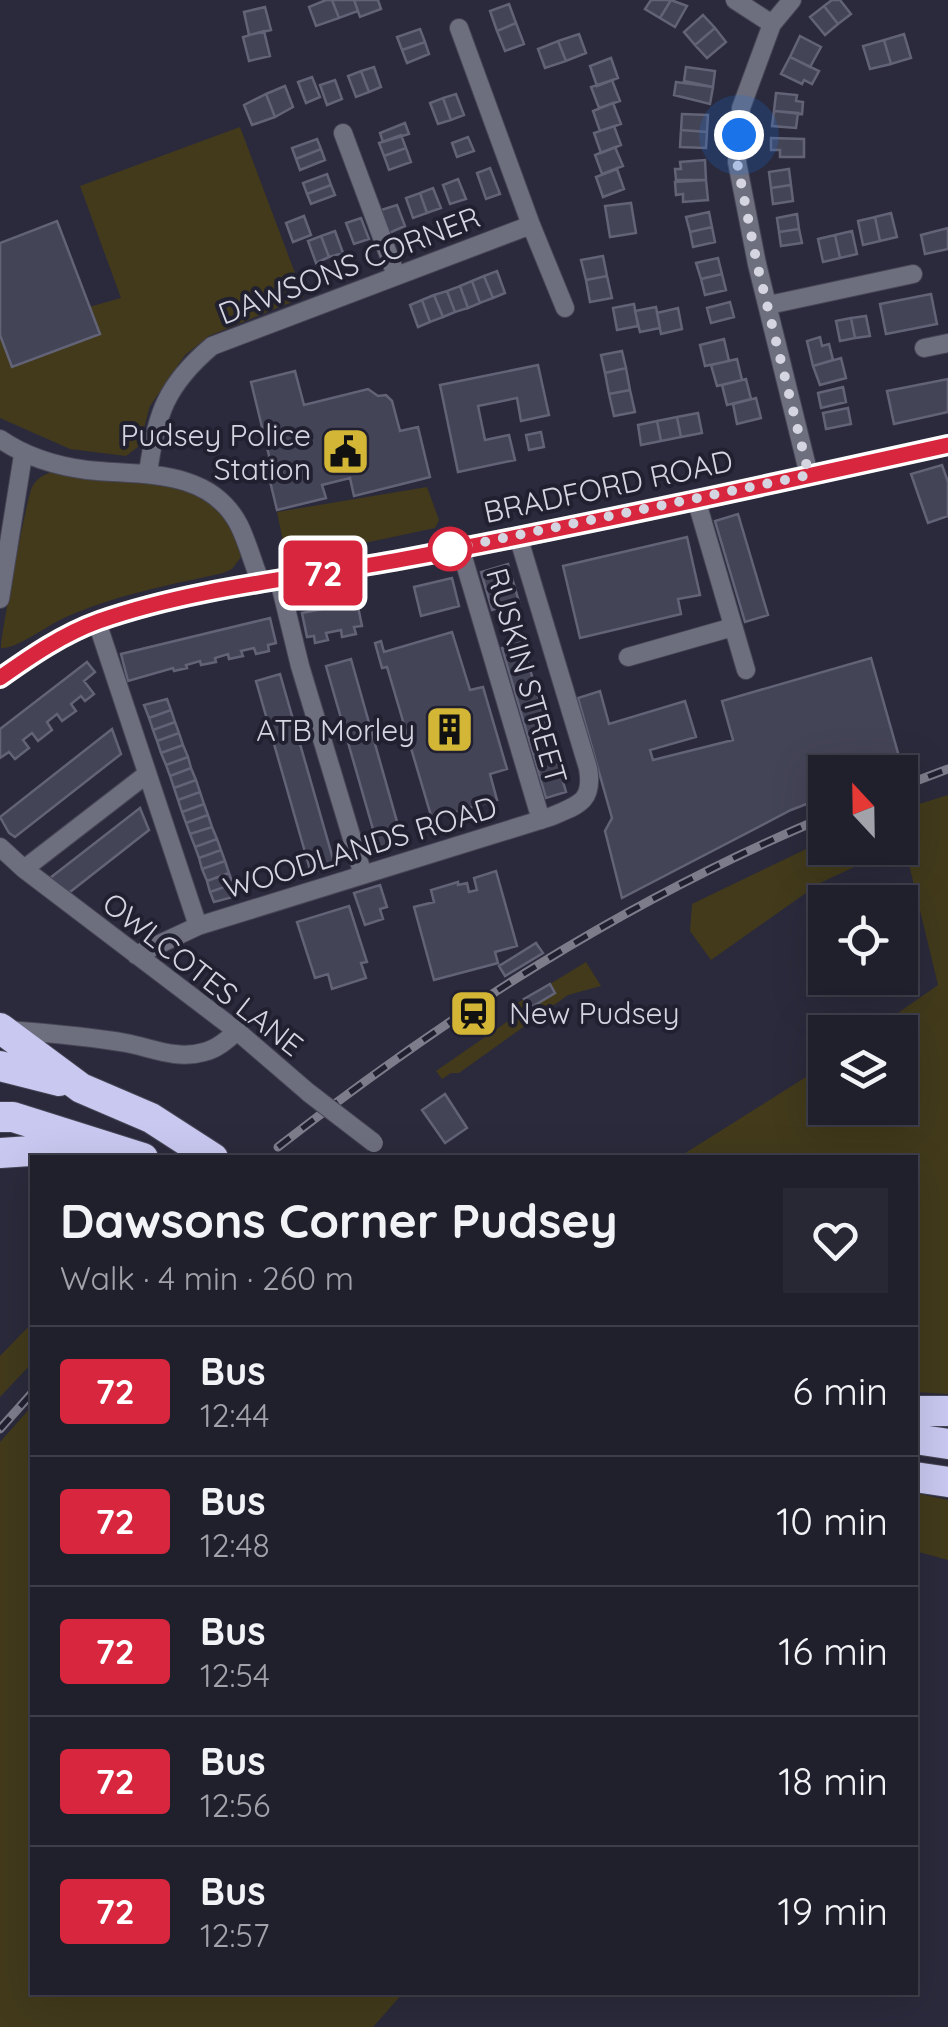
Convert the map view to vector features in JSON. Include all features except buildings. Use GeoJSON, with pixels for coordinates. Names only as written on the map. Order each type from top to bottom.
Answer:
{"type":"FeatureCollection","features":[{"type":"Feature","properties":{"kind":"highway"},"geometry":{"type":"LineString","coordinates":[[1,1029],[81,1088]]}},
{"type":"Feature","properties":{"kind":"highway"},"geometry":{"type":"LineString","coordinates":[[0,1066],[81,1088],[151,1118],[208,1155]]}},
{"type":"Feature","properties":{"kind":"highway"},"geometry":{"type":"LineString","coordinates":[[0,1117],[13,1117],[134,1155]]}},
{"type":"Feature","properties":{"kind":"highway"},"geometry":{"type":"LineString","coordinates":[[0,1153],[108,1146]]}},
{"type":"Feature","properties":{"kind":"highway"},"geometry":{"type":"LineString","coordinates":[[918,1410],[948,1411]]}},
{"type":"Feature","properties":{"kind":"highway"},"geometry":{"type":"LineString","coordinates":[[918,1440],[948,1444]]}},
{"type":"Feature","properties":{"kind":"highway"},"geometry":{"type":"LineString","coordinates":[[918,1477],[948,1482]]}},
{"type":"Feature","properties":{"kind":"main road","name":"BRADFORD ROAD"},"geometry":{"type":"LineString","coordinates":[[1,676],[49,645],[97,622],[145,608],[460,548],[948,446]]}},
{"type":"Feature","properties":{"kind":"street"},"geometry":{"type":"LineString","coordinates":[[735,0],[772,24]]}},
{"type":"Feature","properties":{"kind":"street"},"geometry":{"type":"LineString","coordinates":[[792,0],[772,24],[741,108],[737,162],[757,264],[809,475]]}},
{"type":"Feature","properties":{"kind":"street"},"geometry":{"type":"LineString","coordinates":[[460,28],[565,308]]}},
{"type":"Feature","properties":{"kind":"street"},"geometry":{"type":"LineString","coordinates":[[343,132],[396,275]]}},
{"type":"Feature","properties":{"kind":"street","name":"DAWSONS CORNER"},"geometry":{"type":"LineString","coordinates":[[148,473],[154,433],[166,398],[184,370],[212,346],[531,225]]}},
{"type":"Feature","properties":{"kind":"street"},"geometry":{"type":"LineString","coordinates":[[770,305],[913,274]]}},
{"type":"Feature","properties":{"kind":"street"},"geometry":{"type":"LineString","coordinates":[[924,348],[948,343]]}},
{"type":"Feature","properties":{"kind":"street"},"geometry":{"type":"LineString","coordinates":[[0,439],[23,455],[84,470],[148,473],[196,482],[238,522],[270,582],[300,666],[363,875]]}},
{"type":"Feature","properties":{"kind":"street"},"geometry":{"type":"LineString","coordinates":[[0,599],[23,455]]}},
{"type":"Feature","properties":{"kind":"street"},"geometry":{"type":"LineString","coordinates":[[696,499],[746,670]]}},
{"type":"Feature","properties":{"kind":"street","name":"WOODLANDS ROAD"},"geometry":{"type":"LineString","coordinates":[[136,955],[198,926],[540,820],[582,803],[591,785],[518,536]]}},
{"type":"Feature","properties":{"kind":"street","name":"RUSKIN STREET"},"geometry":{"type":"LineString","coordinates":[[460,548],[540,820]]}},
{"type":"Feature","properties":{"kind":"street"},"geometry":{"type":"LineString","coordinates":[[97,622],[198,926]]}},
{"type":"Feature","properties":{"kind":"street"},"geometry":{"type":"LineString","coordinates":[[628,657],[733,627]]}},
{"type":"Feature","properties":{"kind":"street"},"geometry":{"type":"LineString","coordinates":[[24,869],[147,774]]}},
{"type":"Feature","properties":{"kind":"street","name":"OWLCOTES LANE"},"geometry":{"type":"LineString","coordinates":[[0,847],[238,1031],[374,1143]]}},
{"type":"Feature","properties":{"kind":"street"},"geometry":{"type":"LineString","coordinates":[[1,1029],[190,1055],[208,1052],[238,1031]]}},
{"type":"Feature","properties":{"kind":"shaded area"},"geometry":{"type":"Polygon","coordinates":[[[240,127],[304,297],[209,336],[185,355],[150,406],[139,446],[126,456],[70,449],[0,418],[0,335],[13,367],[99,334],[89,307],[121,298],[80,186],[240,127]]]}},
{"type":"Feature","properties":{"kind":"shaded area"},"geometry":{"type":"Polygon","coordinates":[[[58,471],[141,480],[195,495],[216,509],[232,530],[241,557],[223,573],[103,603],[1,648],[32,487],[43,476],[58,471]]]}},
{"type":"Feature","properties":{"kind":"shaded area"},"geometry":{"type":"Polygon","coordinates":[[[427,487],[439,520],[435,528],[294,558],[285,551],[277,512],[427,487]]]}},
{"type":"Feature","properties":{"kind":"shaded area"},"geometry":{"type":"Polygon","coordinates":[[[948,795],[948,1394],[918,1392],[918,1155],[682,1155],[808,1076],[808,1125],[918,1125],[918,1015],[895,1015],[938,985],[918,902],[918,885],[914,885],[909,865],[918,865],[918,804],[948,795]]]}},
{"type":"Feature","properties":{"kind":"shaded area"},"geometry":{"type":"Polygon","coordinates":[[[808,848],[808,865],[859,865],[817,885],[808,885],[808,891],[711,960],[690,931],[692,904],[808,848]]]}},
{"type":"Feature","properties":{"kind":"shaded area"},"geometry":{"type":"Polygon","coordinates":[[[586,962],[601,986],[568,995],[459,1073],[442,1079],[436,1071],[517,1015],[513,1006],[524,999],[530,1008],[555,993],[550,984],[586,962]]]}},
{"type":"Feature","properties":{"kind":"shaded area"},"geometry":{"type":"Polygon","coordinates":[[[30,1325],[30,1365],[0,1397],[0,1356],[30,1325]]]}},
{"type":"Feature","properties":{"kind":"shaded area"},"geometry":{"type":"Polygon","coordinates":[[[30,1408],[30,1995],[401,1995],[373,2027],[0,2027],[0,1442],[30,1408]]]}},
{"type":"Feature","properties":{"kind":"shaded area"},"geometry":{"type":"Polygon","coordinates":[[[918,1494],[948,1500],[948,1560],[918,1552],[918,1494]]]}},
{"type":"Feature","properties":{"kind":"railway"},"geometry":{"type":"LineString","coordinates":[[918,780],[948,769]]}},
{"type":"Feature","properties":{"kind":"railway"},"geometry":{"type":"LineString","coordinates":[[278,1147],[407,1051],[540,964],[679,885],[808,825]]}},
{"type":"Feature","properties":{"kind":"railway"},"geometry":{"type":"LineString","coordinates":[[0,1429],[30,1395]]}},
{"type":"Feature","properties":{"kind":"bus line","name":"72"},"geometry":{"type":"LineString","coordinates":[[0,678],[65,636],[145,608],[261,583],[404,559],[948,445]]}},
{"type":"Feature","properties":{"kind":"place","name":"Pudsey Police Station"},"geometry":{"type":"Point","coordinates":[346,452]}},
{"type":"Feature","properties":{"kind":"place","name":"ATB Morley"},"geometry":{"type":"Point","coordinates":[450,730]}},
{"type":"Feature","properties":{"kind":"place","name":"New Pudsey"},"geometry":{"type":"Point","coordinates":[474,1013]}},
{"type":"Feature","properties":{"kind":"route"},"geometry":{"type":"LineString","coordinates":[[450,549],[809,475],[757,264],[737,162],[739,135]]}}]}
